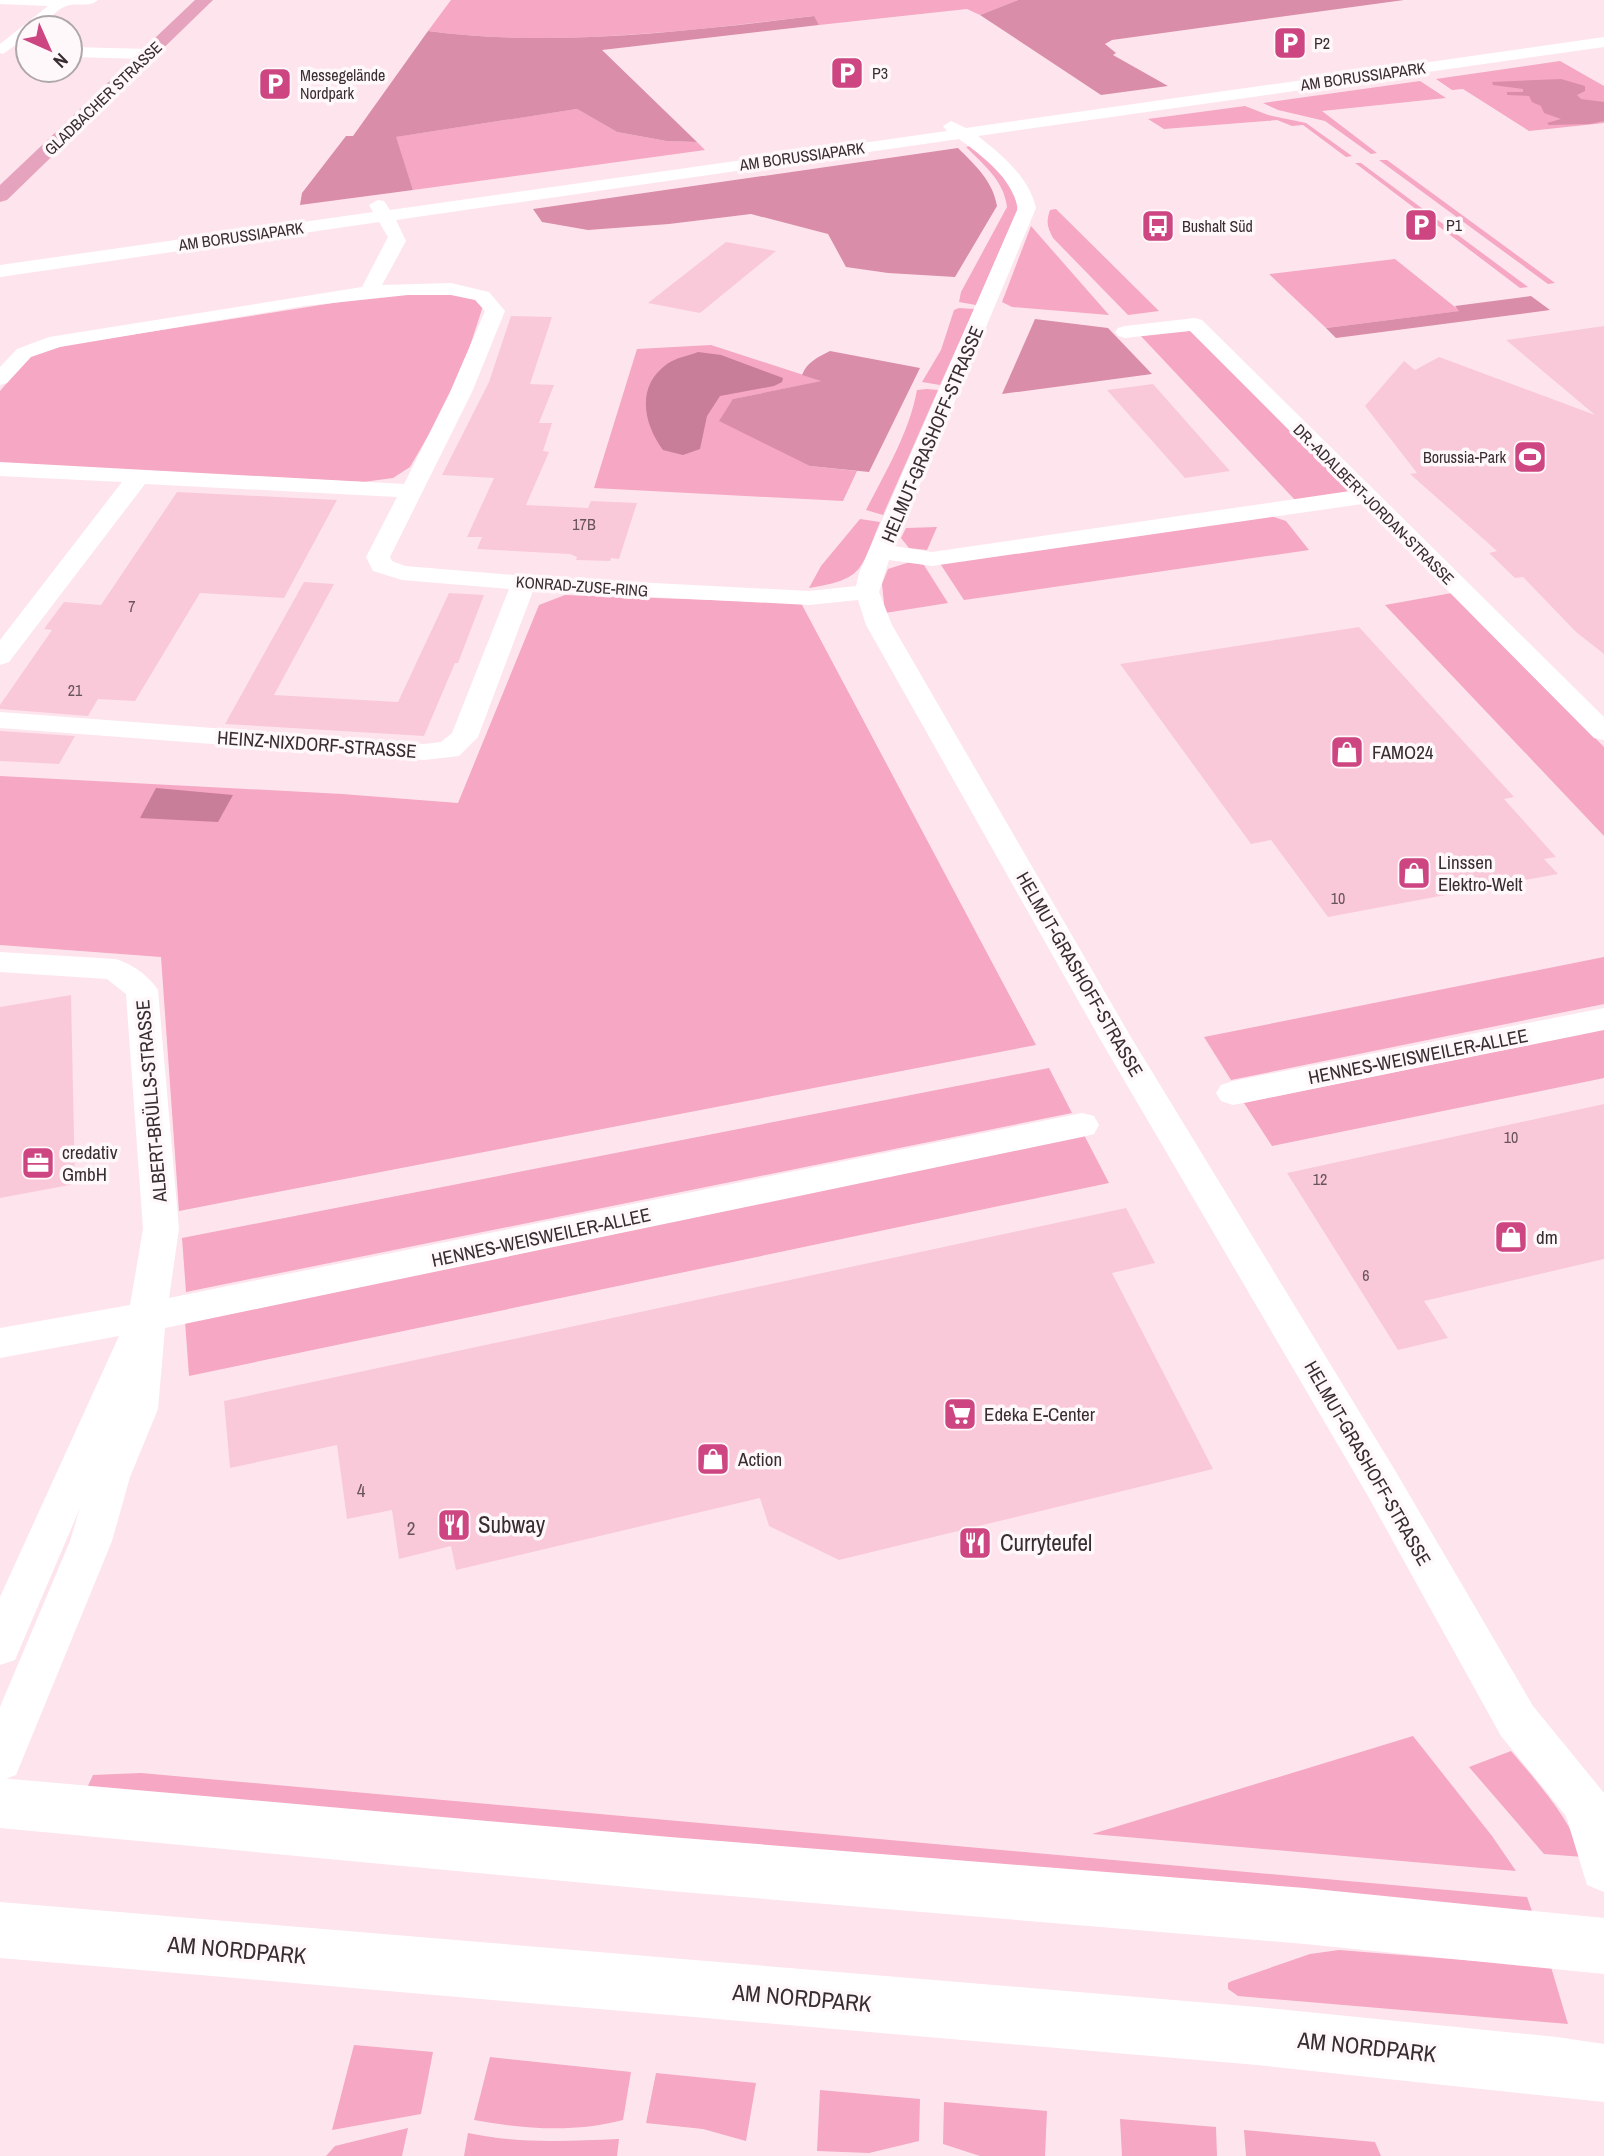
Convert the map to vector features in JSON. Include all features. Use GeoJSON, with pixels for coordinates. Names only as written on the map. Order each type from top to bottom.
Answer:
{"type":"FeatureCollection","features":[{"type":"Feature","properties":{"kind":"main road","name":"GLADBACHER STRASSE"},"geometry":{"type":"LineString","coordinates":[[0,196],[144,45],[205,0]]}},
{"type":"Feature","properties":{"kind":"main road","name":"GLADBACHER STRASSE"},"geometry":{"type":"LineString","coordinates":[[100,73],[122,53],[144,45]]}},
{"type":"Feature","properties":{"kind":"street"},"geometry":{"type":"LineString","coordinates":[[0,0],[91,0]]}},
{"type":"Feature","properties":{"kind":"street"},"geometry":{"type":"LineString","coordinates":[[47,14],[62,2]]}},
{"type":"Feature","properties":{"kind":"street","name":"AM BORUSSIAPARK"},"geometry":{"type":"LineString","coordinates":[[957,130],[1604,35]]}},
{"type":"Feature","properties":{"kind":"street","name":"AM BORUSSIAPARK"},"geometry":{"type":"LineString","coordinates":[[0,271],[381,210],[1604,42]]}},
{"type":"Feature","properties":{"kind":"street"},"geometry":{"type":"LineString","coordinates":[[84,52],[122,53]]}},
{"type":"Feature","properties":{"kind":"street","name":"HELMUT-GRASHOFF-STRASSE"},"geometry":{"type":"LineString","coordinates":[[957,130],[984,150],[1021,187],[1027,208],[871,573],[867,592],[879,625],[1116,1039],[1382,1484],[1517,1721],[1597,1809],[1599,1846],[1604,1869]]}},
{"type":"Feature","properties":{"kind":"street"},"geometry":{"type":"LineString","coordinates":[[370,290],[397,241],[381,210]]}},
{"type":"Feature","properties":{"kind":"street","name":"AM BORUSSIAPARK"},"geometry":{"type":"LineString","coordinates":[[12,252],[139,233],[381,210]]}},
{"type":"Feature","properties":{"kind":"street","name":"KONRAD-ZUSE-RING"},"geometry":{"type":"LineString","coordinates":[[0,379],[24,353],[57,341],[370,290],[465,290],[488,298],[495,306],[495,311],[461,392],[379,557],[382,566],[402,573],[524,583],[809,598],[867,592]]}},
{"type":"Feature","properties":{"kind":"street","name":"DR.-ADALBERT-JORDAN-STRASSE"},"geometry":{"type":"LineString","coordinates":[[1125,332],[1195,324],[1604,732]]}},
{"type":"Feature","properties":{"kind":"street"},"geometry":{"type":"LineString","coordinates":[[0,469],[412,491]]}},
{"type":"Feature","properties":{"kind":"street"},"geometry":{"type":"LineString","coordinates":[[0,657],[136,478]]}},
{"type":"Feature","properties":{"kind":"street"},"geometry":{"type":"LineString","coordinates":[[882,552],[932,559],[1366,496]]}},
{"type":"Feature","properties":{"kind":"street","name":"HEINZ-NIXDORF-STRASSE"},"geometry":{"type":"LineString","coordinates":[[0,720],[424,752],[449,750],[464,737],[524,583]]}},
{"type":"Feature","properties":{"kind":"street","name":"ALBERT-BRÜLLS-STRASSE"},"geometry":{"type":"LineString","coordinates":[[0,962],[115,969],[142,990],[161,1230],[147,1318],[138,1409],[110,1477],[91,1541],[0,1760]]}},
{"type":"Feature","properties":{"kind":"street","name":"HENNES-WEISWEILER-ALLEE"},"geometry":{"type":"LineString","coordinates":[[1233,1093],[1604,1019]]}},
{"type":"Feature","properties":{"kind":"street","name":"HENNES-WEISWEILER-ALLEE"},"geometry":{"type":"LineString","coordinates":[[0,1343],[147,1318],[1082,1125]]}},
{"type":"Feature","properties":{"kind":"street","name":"ALBERT-BRÜLLS-STRASSE"},"geometry":{"type":"LineString","coordinates":[[0,1646],[114,1384],[147,1318]]}},
{"type":"Feature","properties":{"kind":"street"},"geometry":{"type":"LineString","coordinates":[[0,1803],[670,1864],[1305,1916],[1604,1945]]}},
{"type":"Feature","properties":{"kind":"street","name":"AM NORDPARK"},"geometry":{"type":"LineString","coordinates":[[0,1930],[1257,2036],[1604,2073]]}},
{"type":"Feature","properties":{"kind":"shaded area"},"geometry":{"type":"Polygon","coordinates":[[[451,0],[1018,0],[980,15],[967,9],[819,25],[813,16],[621,36],[524,38],[428,31],[451,0]]]}},
{"type":"Feature","properties":{"kind":"shaded area"},"geometry":{"type":"Polygon","coordinates":[[[1018,0],[1404,0],[1112,40],[1105,44],[1116,53],[1113,55],[1168,86],[1101,95],[980,15],[1018,0]]]}},
{"type":"Feature","properties":{"kind":"shaded area"},"geometry":{"type":"Polygon","coordinates":[[[814,16],[819,25],[602,50],[697,142],[666,141],[617,132],[577,109],[396,137],[413,190],[300,205],[302,193],[346,136],[353,136],[428,31],[476,36],[572,38],[670,32],[814,16]]]}},
{"type":"Feature","properties":{"kind":"shaded area"},"geometry":{"type":"Polygon","coordinates":[[[1560,61],[1604,86],[1604,123],[1529,131],[1463,89],[1452,90],[1436,79],[1560,61]]]}},
{"type":"Feature","properties":{"kind":"shaded area"},"geometry":{"type":"Polygon","coordinates":[[[1561,79],[1585,86],[1585,91],[1577,95],[1581,99],[1604,102],[1604,121],[1549,125],[1547,123],[1561,119],[1544,113],[1541,106],[1532,102],[1529,96],[1507,95],[1507,92],[1523,92],[1523,89],[1493,85],[1492,82],[1561,79]]]}},
{"type":"Feature","properties":{"kind":"shaded area"},"geometry":{"type":"Polygon","coordinates":[[[1420,81],[1446,98],[1322,111],[1377,153],[1371,154],[1325,121],[1278,110],[1263,103],[1420,81]]]}},
{"type":"Feature","properties":{"kind":"shaded area"},"geometry":{"type":"Polygon","coordinates":[[[1245,106],[1268,115],[1306,123],[1352,156],[1346,157],[1303,125],[1292,126],[1277,120],[1164,129],[1148,119],[1245,106]]]}},
{"type":"Feature","properties":{"kind":"shaded area"},"geometry":{"type":"Polygon","coordinates":[[[577,109],[617,132],[666,141],[697,142],[705,150],[413,190],[395,137],[577,109]]]}},
{"type":"Feature","properties":{"kind":"shaded area"},"geometry":{"type":"Polygon","coordinates":[[[970,146],[1008,183],[1016,201],[1017,211],[976,305],[959,302],[961,292],[1007,207],[1002,189],[986,167],[966,147],[970,146]]]}},
{"type":"Feature","properties":{"kind":"shaded area"},"geometry":{"type":"Polygon","coordinates":[[[958,148],[987,181],[997,206],[955,277],[888,273],[846,267],[828,234],[751,214],[588,230],[542,222],[533,209],[958,148]]]}},
{"type":"Feature","properties":{"kind":"shaded area"},"geometry":{"type":"Polygon","coordinates":[[[1379,160],[1387,160],[1555,283],[1548,284],[1379,160]]]}},
{"type":"Feature","properties":{"kind":"shaded area"},"geometry":{"type":"Polygon","coordinates":[[[1355,163],[1361,163],[1528,287],[1520,288],[1355,163]]]}},
{"type":"Feature","properties":{"kind":"shaded area"},"geometry":{"type":"Polygon","coordinates":[[[1056,209],[1159,311],[1128,315],[1053,238],[1048,227],[1048,218],[1050,210],[1056,209]]]}},
{"type":"Feature","properties":{"kind":"shaded area"},"geometry":{"type":"Polygon","coordinates":[[[1031,226],[1109,315],[1012,307],[1002,302],[1031,226]]]}},
{"type":"Feature","properties":{"kind":"shaded area"},"geometry":{"type":"Polygon","coordinates":[[[1395,259],[1460,311],[1326,328],[1269,274],[1395,259]]]}},
{"type":"Feature","properties":{"kind":"shaded area"},"geometry":{"type":"Polygon","coordinates":[[[397,293],[465,294],[484,303],[457,386],[410,467],[393,478],[363,482],[0,464],[0,391],[32,354],[66,345],[397,293]]]}},
{"type":"Feature","properties":{"kind":"shaded area"},"geometry":{"type":"Polygon","coordinates":[[[1531,296],[1550,310],[1336,338],[1326,328],[1459,311],[1455,306],[1531,296]]]}},
{"type":"Feature","properties":{"kind":"shaded area"},"geometry":{"type":"Polygon","coordinates":[[[974,309],[940,385],[922,382],[941,350],[954,310],[974,309]]]}},
{"type":"Feature","properties":{"kind":"shaded area"},"geometry":{"type":"Polygon","coordinates":[[[1035,319],[1108,328],[1152,374],[1002,394],[1035,319]]]}},
{"type":"Feature","properties":{"kind":"shaded area"},"geometry":{"type":"Polygon","coordinates":[[[1189,328],[1350,492],[1295,500],[1139,334],[1189,328]]]}},
{"type":"Feature","properties":{"kind":"shaded area"},"geometry":{"type":"Polygon","coordinates":[[[711,345],[822,381],[734,399],[810,466],[857,471],[843,501],[594,488],[637,349],[711,345]]]}},
{"type":"Feature","properties":{"kind":"shaded area"},"geometry":{"type":"Polygon","coordinates":[[[830,351],[920,368],[869,472],[810,466],[719,421],[733,399],[821,381],[802,375],[810,363],[830,351]]]}},
{"type":"Feature","properties":{"kind":"shaded area"},"geometry":{"type":"Polygon","coordinates":[[[698,352],[721,355],[783,378],[782,382],[774,386],[720,396],[707,416],[700,449],[683,455],[663,450],[656,439],[647,417],[647,394],[650,383],[667,364],[698,352]]]}},
{"type":"Feature","properties":{"kind":"shaded area"},"geometry":{"type":"Polygon","coordinates":[[[917,390],[938,390],[883,515],[866,510],[903,437],[917,390]]]}},
{"type":"Feature","properties":{"kind":"shaded area"},"geometry":{"type":"Polygon","coordinates":[[[1271,516],[1286,521],[1309,550],[964,600],[939,562],[1271,516]]]}},
{"type":"Feature","properties":{"kind":"shaded area"},"geometry":{"type":"Polygon","coordinates":[[[860,519],[880,522],[864,562],[851,576],[841,581],[809,588],[821,566],[860,519]]]}},
{"type":"Feature","properties":{"kind":"shaded area"},"geometry":{"type":"Polygon","coordinates":[[[937,527],[927,550],[909,548],[901,538],[906,528],[937,527]]]}},
{"type":"Feature","properties":{"kind":"shaded area"},"geometry":{"type":"Polygon","coordinates":[[[913,561],[922,562],[948,603],[885,613],[882,584],[888,569],[913,561]]]}},
{"type":"Feature","properties":{"kind":"shaded area"},"geometry":{"type":"Polygon","coordinates":[[[1452,593],[1604,747],[1604,836],[1385,605],[1452,593]]]}},
{"type":"Feature","properties":{"kind":"shaded area"},"geometry":{"type":"Polygon","coordinates":[[[565,595],[801,603],[1036,1045],[179,1211],[161,957],[0,945],[0,776],[342,794],[458,803],[539,605],[565,595]]]}},
{"type":"Feature","properties":{"kind":"shaded area"},"geometry":{"type":"Polygon","coordinates":[[[156,788],[233,795],[218,822],[140,818],[156,788]]]}},
{"type":"Feature","properties":{"kind":"shaded area"},"geometry":{"type":"Polygon","coordinates":[[[1604,957],[1604,1004],[1231,1080],[1204,1037],[1604,957]]]}},
{"type":"Feature","properties":{"kind":"shaded area"},"geometry":{"type":"Polygon","coordinates":[[[1604,1029],[1604,1078],[1272,1146],[1244,1103],[1604,1029]]]}},
{"type":"Feature","properties":{"kind":"shaded area"},"geometry":{"type":"Polygon","coordinates":[[[1049,1068],[1072,1113],[186,1292],[182,1238],[1049,1068]]]}},
{"type":"Feature","properties":{"kind":"shaded area"},"geometry":{"type":"Polygon","coordinates":[[[1084,1135],[1109,1183],[189,1376],[185,1321],[1084,1135]]]}},
{"type":"Feature","properties":{"kind":"shaded area"},"geometry":{"type":"Polygon","coordinates":[[[1413,1736],[1492,1836],[1516,1871],[1092,1834],[1413,1736]]]}},
{"type":"Feature","properties":{"kind":"shaded area"},"geometry":{"type":"Polygon","coordinates":[[[1511,1751],[1561,1814],[1583,1857],[1544,1854],[1469,1767],[1511,1751]]]}},
{"type":"Feature","properties":{"kind":"shaded area"},"geometry":{"type":"Polygon","coordinates":[[[141,1773],[1527,1897],[1534,1917],[87,1788],[93,1775],[141,1773]]]}},
{"type":"Feature","properties":{"kind":"shaded area"},"geometry":{"type":"Polygon","coordinates":[[[1339,1950],[1551,1967],[1568,2024],[1238,1996],[1228,1989],[1228,1983],[1232,1981],[1310,1954],[1339,1950]]]}},
{"type":"Feature","properties":{"kind":"shaded area"},"geometry":{"type":"Polygon","coordinates":[[[354,2045],[433,2052],[421,2114],[332,2130],[354,2045]]]}},
{"type":"Feature","properties":{"kind":"shaded area"},"geometry":{"type":"Polygon","coordinates":[[[490,2057],[631,2072],[623,2120],[586,2127],[549,2128],[474,2120],[490,2057]]]}},
{"type":"Feature","properties":{"kind":"shaded area"},"geometry":{"type":"Polygon","coordinates":[[[656,2073],[756,2083],[746,2141],[703,2129],[646,2123],[656,2073]]]}},
{"type":"Feature","properties":{"kind":"shaded area"},"geometry":{"type":"Polygon","coordinates":[[[820,2090],[920,2099],[919,2141],[869,2153],[817,2151],[820,2090]]]}},
{"type":"Feature","properties":{"kind":"shaded area"},"geometry":{"type":"Polygon","coordinates":[[[944,2102],[1047,2111],[1045,2156],[980,2156],[943,2144],[944,2102]]]}},
{"type":"Feature","properties":{"kind":"shaded area"},"geometry":{"type":"Polygon","coordinates":[[[1120,2119],[1216,2127],[1217,2156],[1122,2156],[1120,2119]]]}},
{"type":"Feature","properties":{"kind":"shaded area"},"geometry":{"type":"Polygon","coordinates":[[[408,2128],[402,2156],[326,2156],[335,2146],[408,2128]]]}},
{"type":"Feature","properties":{"kind":"shaded area"},"geometry":{"type":"Polygon","coordinates":[[[1244,2130],[1375,2142],[1381,2156],[1246,2156],[1244,2130]]]}},
{"type":"Feature","properties":{"kind":"shaded area"},"geometry":{"type":"Polygon","coordinates":[[[468,2133],[525,2140],[619,2139],[617,2156],[464,2156],[468,2133]]]}},
{"type":"Feature","properties":{"kind":"building"},"geometry":{"type":"Polygon","coordinates":[[[726,242],[776,251],[700,313],[648,303],[726,242]]]}},
{"type":"Feature","properties":{"kind":"building"},"geometry":{"type":"Polygon","coordinates":[[[511,316],[552,317],[530,384],[554,385],[539,423],[552,423],[543,451],[549,452],[526,505],[588,508],[591,501],[637,503],[619,559],[576,560],[577,557],[570,554],[477,549],[482,537],[467,537],[494,478],[442,475],[489,382],[511,316]]]}},
{"type":"Feature","properties":{"kind":"building"},"geometry":{"type":"Polygon","coordinates":[[[1604,326],[1604,654],[1576,632],[1523,577],[1515,578],[1489,553],[1497,551],[1410,474],[1417,473],[1365,406],[1404,361],[1415,370],[1439,357],[1595,415],[1506,340],[1604,326]]]}},
{"type":"Feature","properties":{"kind":"building"},"geometry":{"type":"Polygon","coordinates":[[[1153,384],[1230,471],[1185,478],[1107,390],[1153,384]]]}},
{"type":"Feature","properties":{"kind":"building"},"geometry":{"type":"Polygon","coordinates":[[[177,492],[337,500],[284,598],[200,593],[135,701],[98,699],[88,716],[0,709],[0,705],[52,630],[44,629],[64,602],[101,605],[177,492]]]}},
{"type":"Feature","properties":{"kind":"building"},"geometry":{"type":"Polygon","coordinates":[[[304,582],[334,584],[274,695],[398,702],[449,593],[484,595],[458,663],[455,663],[424,736],[225,724],[304,582]]]}},
{"type":"Feature","properties":{"kind":"building"},"geometry":{"type":"Polygon","coordinates":[[[1359,627],[1514,797],[1504,799],[1556,857],[1544,859],[1558,874],[1328,917],[1271,840],[1251,844],[1120,664],[1359,627]]]}},
{"type":"Feature","properties":{"kind":"building"},"geometry":{"type":"Polygon","coordinates":[[[0,731],[75,736],[59,764],[0,761],[0,731]]]}},
{"type":"Feature","properties":{"kind":"building"},"geometry":{"type":"Polygon","coordinates":[[[71,995],[75,1184],[0,1198],[0,1007],[71,995]]]}},
{"type":"Feature","properties":{"kind":"building"},"geometry":{"type":"Polygon","coordinates":[[[1604,1104],[1604,1259],[1424,1301],[1448,1338],[1398,1350],[1287,1173],[1604,1104]]]}},
{"type":"Feature","properties":{"kind":"building"},"geometry":{"type":"Polygon","coordinates":[[[1126,1208],[1155,1263],[1112,1273],[1213,1469],[839,1560],[769,1526],[760,1498],[456,1570],[451,1546],[399,1559],[392,1510],[347,1519],[337,1445],[230,1468],[224,1401],[1126,1208]]]}},
{"type":"Feature","properties":{"kind":"place","name":"P2"},"geometry":{"type":"Point","coordinates":[1290,43]}},
{"type":"Feature","properties":{"kind":"place","name":"P3"},"geometry":{"type":"Point","coordinates":[847,73]}},
{"type":"Feature","properties":{"kind":"place","name":"Messegelände Nordpark"},"geometry":{"type":"Point","coordinates":[275,84]}},
{"type":"Feature","properties":{"kind":"place","name":"P1"},"geometry":{"type":"Point","coordinates":[1421,225]}},
{"type":"Feature","properties":{"kind":"place","name":"Bushalt Süd"},"geometry":{"type":"Point","coordinates":[1158,226]}},
{"type":"Feature","properties":{"kind":"place","name":"Borussia-Park"},"geometry":{"type":"Point","coordinates":[1530,457]}},
{"type":"Feature","properties":{"kind":"place","name":"FAMO24"},"geometry":{"type":"Point","coordinates":[1347,752]}},
{"type":"Feature","properties":{"kind":"place","name":"Linssen Elektro-Welt"},"geometry":{"type":"Point","coordinates":[1414,873]}},
{"type":"Feature","properties":{"kind":"place","name":"credativ GmbH"},"geometry":{"type":"Point","coordinates":[38,1163]}},
{"type":"Feature","properties":{"kind":"place","name":"dm"},"geometry":{"type":"Point","coordinates":[1511,1237]}},
{"type":"Feature","properties":{"kind":"place","name":"Edeka E-Center"},"geometry":{"type":"Point","coordinates":[960,1414]}},
{"type":"Feature","properties":{"kind":"place","name":"Action"},"geometry":{"type":"Point","coordinates":[713,1459]}},
{"type":"Feature","properties":{"kind":"place","name":"Subway"},"geometry":{"type":"Point","coordinates":[454,1525]}},
{"type":"Feature","properties":{"kind":"place","name":"Curryteufel"},"geometry":{"type":"Point","coordinates":[975,1543]}}]}
